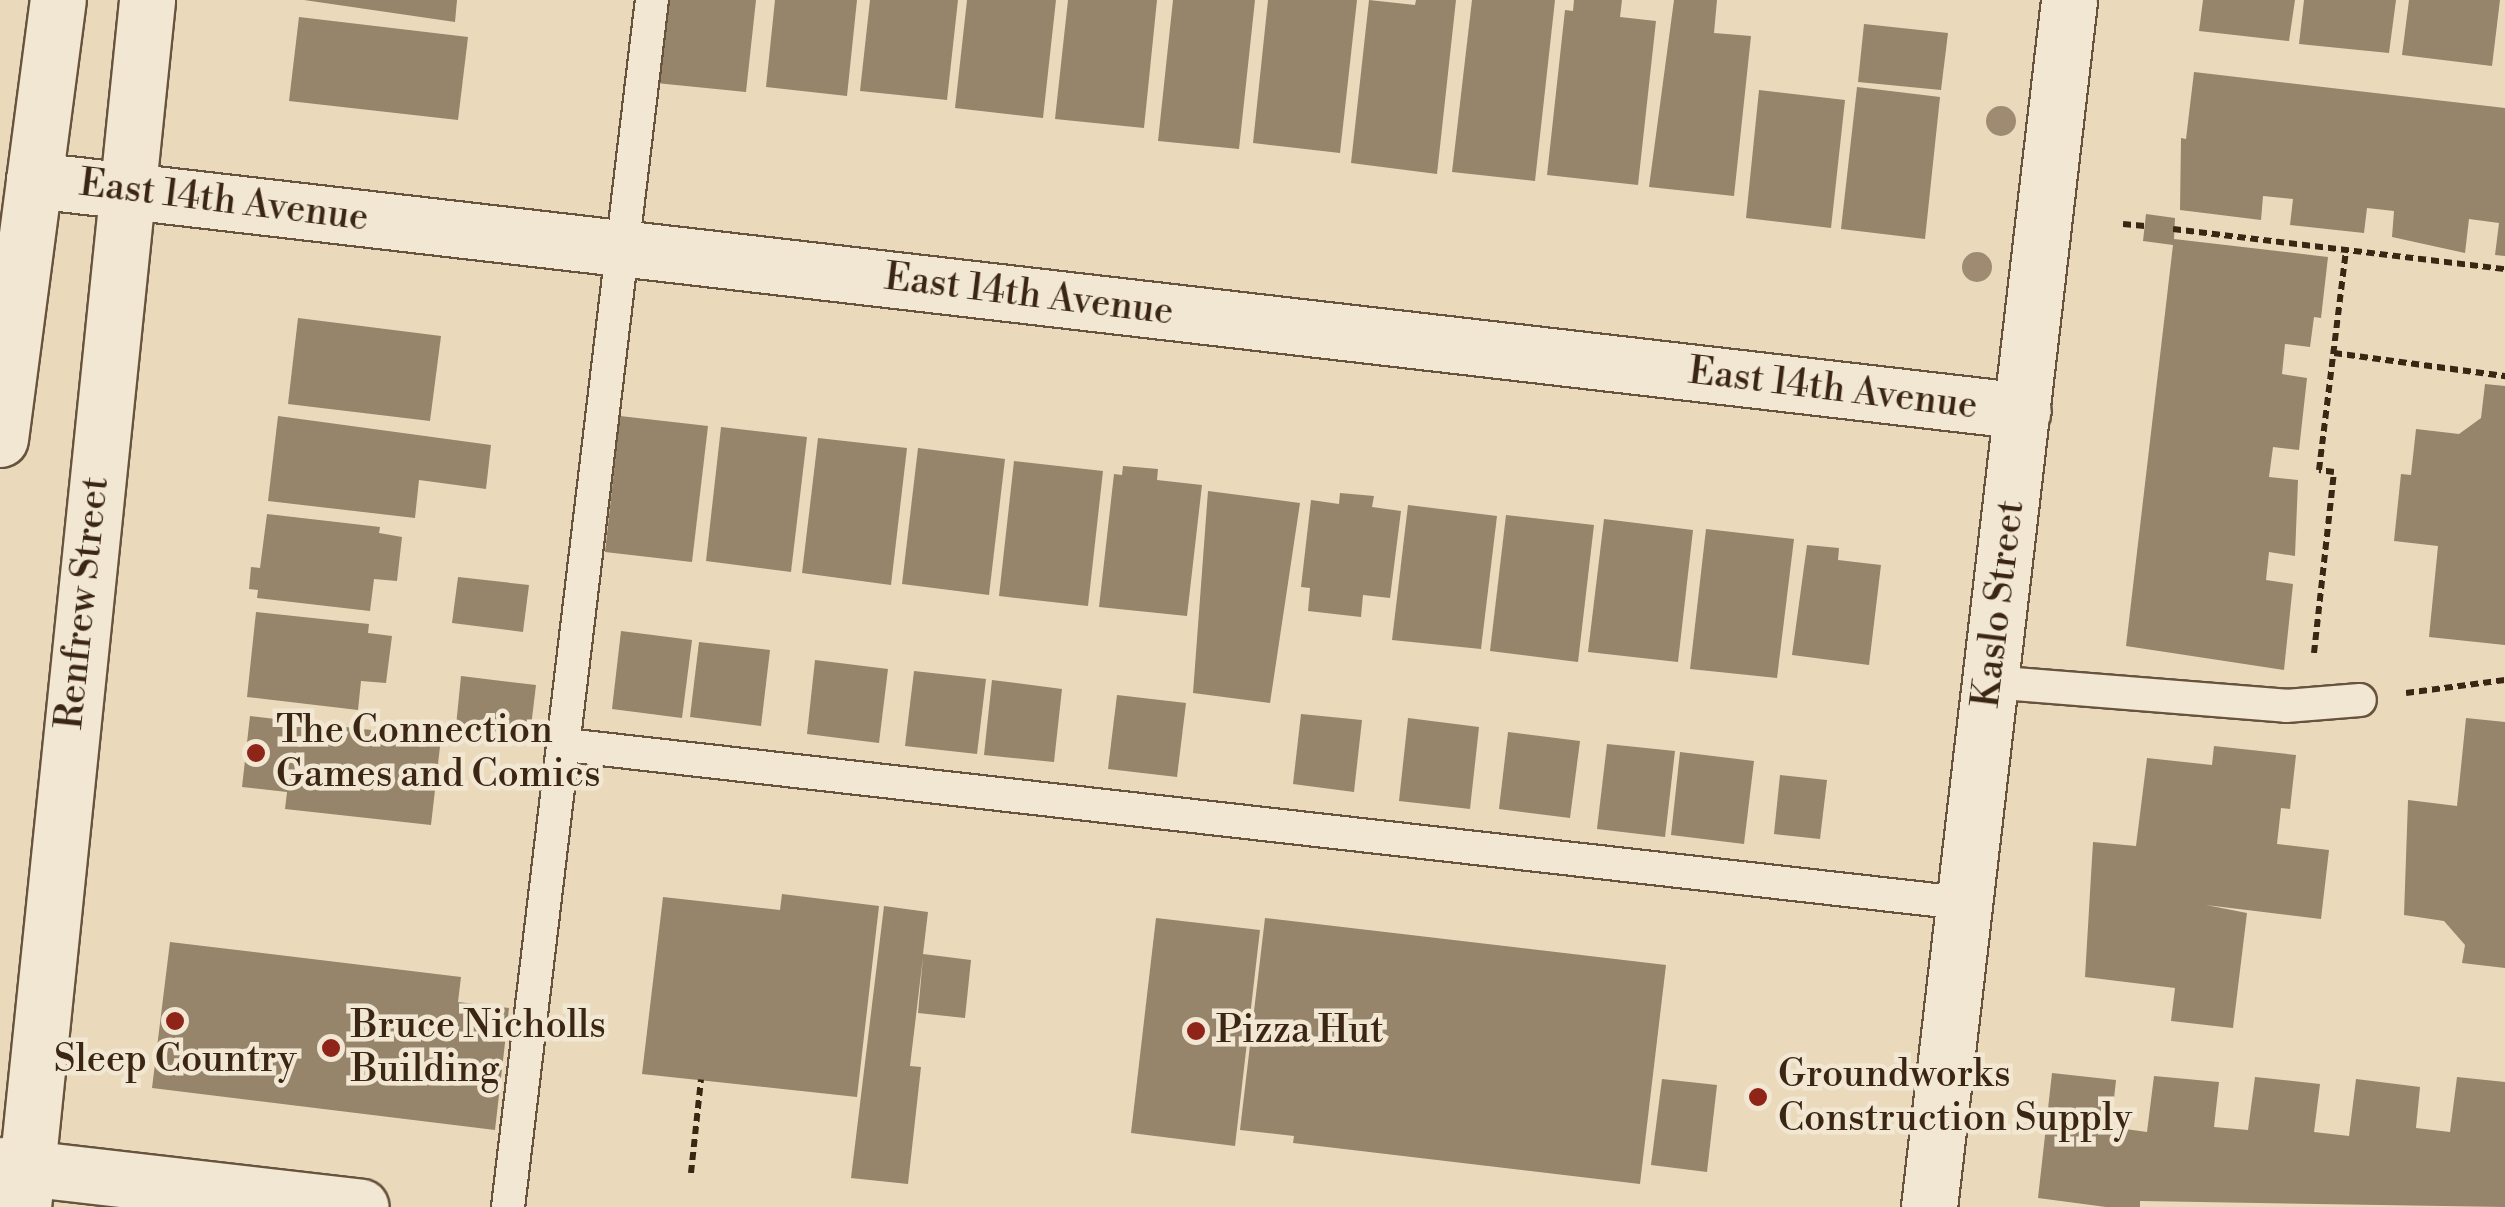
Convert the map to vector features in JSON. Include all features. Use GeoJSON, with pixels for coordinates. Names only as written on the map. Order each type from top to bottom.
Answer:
{"type":"FeatureCollection","features":[{"type":"Feature","properties":{"kind":"street"},"geometry":{"type":"LineString","coordinates":[[0,439],[58,0]]}},
{"type":"Feature","properties":{"kind":"street","name":"Renfrew Street"},"geometry":{"type":"LineString","coordinates":[[16,1180],[147,0]]}},
{"type":"Feature","properties":{"kind":"street","name":"Kaslo Street"},"geometry":{"type":"LineString","coordinates":[[1928,1207],[2069,0]]}},
{"type":"Feature","properties":{"kind":"street","name":"East 14th Avenue"},"geometry":{"type":"LineString","coordinates":[[34,180],[2024,411]]}},
{"type":"Feature","properties":{"kind":"street"},"geometry":{"type":"LineString","coordinates":[[16,1180],[361,1207]]}},
{"type":"Feature","properties":{"kind":"lane"},"geometry":{"type":"LineString","coordinates":[[508,1207],[626,248],[652,0]]}},
{"type":"Feature","properties":{"kind":"lane"},"geometry":{"type":"LineString","coordinates":[[1990,682],[2308,705],[2360,700]]}},
{"type":"Feature","properties":{"kind":"lane"},"geometry":{"type":"LineString","coordinates":[[566,745],[1962,903]]}},
{"type":"Feature","properties":{"kind":"path"},"geometry":{"type":"LineString","coordinates":[[2123,224],[2145,226]]}},
{"type":"Feature","properties":{"kind":"path"},"geometry":{"type":"LineString","coordinates":[[2174,229],[2505,269]]}},
{"type":"Feature","properties":{"kind":"path"},"geometry":{"type":"LineString","coordinates":[[2308,705],[2334,472],[2319,470],[2346,250]]}},
{"type":"Feature","properties":{"kind":"path"},"geometry":{"type":"LineString","coordinates":[[2334,354],[2505,376]]}},
{"type":"Feature","properties":{"kind":"path"},"geometry":{"type":"LineString","coordinates":[[2360,700],[2505,680]]}},
{"type":"Feature","properties":{"kind":"path"},"geometry":{"type":"LineString","coordinates":[[691,1173],[701,1080]]}},
{"type":"Feature","properties":{"kind":"building"},"geometry":{"type":"Polygon","coordinates":[[[304,0],[457,0],[455,22],[304,0]]]}},
{"type":"Feature","properties":{"kind":"building"},"geometry":{"type":"Polygon","coordinates":[[[665,0],[756,0],[746,92],[656,83],[665,0]]]}},
{"type":"Feature","properties":{"kind":"building"},"geometry":{"type":"Polygon","coordinates":[[[775,0],[857,0],[847,96],[766,87],[775,0]]]}},
{"type":"Feature","properties":{"kind":"building"},"geometry":{"type":"Polygon","coordinates":[[[870,0],[958,0],[947,100],[860,91],[870,0]]]}},
{"type":"Feature","properties":{"kind":"building"},"geometry":{"type":"Polygon","coordinates":[[[967,0],[1056,0],[1043,118],[955,108],[967,0]]]}},
{"type":"Feature","properties":{"kind":"building"},"geometry":{"type":"Polygon","coordinates":[[[1068,0],[1157,0],[1144,128],[1055,119],[1068,0]]]}},
{"type":"Feature","properties":{"kind":"building"},"geometry":{"type":"Polygon","coordinates":[[[1173,0],[1255,0],[1239,149],[1158,141],[1173,0]]]}},
{"type":"Feature","properties":{"kind":"building"},"geometry":{"type":"Polygon","coordinates":[[[1268,0],[1357,0],[1340,153],[1253,143],[1268,0]]]}},
{"type":"Feature","properties":{"kind":"building"},"geometry":{"type":"Polygon","coordinates":[[[1369,0],[1415,5],[1416,0],[1456,0],[1437,174],[1351,163],[1369,0]]]}},
{"type":"Feature","properties":{"kind":"building"},"geometry":{"type":"Polygon","coordinates":[[[1472,0],[1555,0],[1535,181],[1452,172],[1472,0]]]}},
{"type":"Feature","properties":{"kind":"building"},"geometry":{"type":"Polygon","coordinates":[[[1574,0],[1622,0],[1620,17],[1656,21],[1638,185],[1547,175],[1565,10],[1573,11],[1574,0]]]}},
{"type":"Feature","properties":{"kind":"building"},"geometry":{"type":"Polygon","coordinates":[[[1674,0],[1717,0],[1714,33],[1751,36],[1734,196],[1649,187],[1674,0]]]}},
{"type":"Feature","properties":{"kind":"building"},"geometry":{"type":"Polygon","coordinates":[[[2203,0],[2295,0],[2289,41],[2199,31],[2203,0]]]}},
{"type":"Feature","properties":{"kind":"building"},"geometry":{"type":"Polygon","coordinates":[[[2304,0],[2396,0],[2389,53],[2299,44],[2304,0]]]}},
{"type":"Feature","properties":{"kind":"building"},"geometry":{"type":"Polygon","coordinates":[[[2409,0],[2500,0],[2492,66],[2402,55],[2409,0]]]}},
{"type":"Feature","properties":{"kind":"building"},"geometry":{"type":"Polygon","coordinates":[[[299,17],[468,37],[458,120],[289,101],[299,17]]]}},
{"type":"Feature","properties":{"kind":"building"},"geometry":{"type":"Polygon","coordinates":[[[1864,24],[1948,33],[1941,90],[1858,82],[1864,24]]]}},
{"type":"Feature","properties":{"kind":"building"},"geometry":{"type":"Polygon","coordinates":[[[2194,72],[2505,108],[2505,256],[2495,255],[2499,223],[2469,219],[2465,253],[2392,237],[2394,211],[2367,208],[2364,233],[2290,225],[2293,199],[2263,196],[2261,220],[2180,210],[2181,138],[2186,139],[2194,72]]]}},
{"type":"Feature","properties":{"kind":"building"},"geometry":{"type":"Polygon","coordinates":[[[1857,87],[1940,97],[1925,239],[1841,229],[1857,87]]]}},
{"type":"Feature","properties":{"kind":"building"},"geometry":{"type":"Polygon","coordinates":[[[1759,90],[1845,100],[1831,228],[1746,218],[1759,90]]]}},
{"type":"Feature","properties":{"kind":"building"},"geometry":{"type":"Polygon","coordinates":[[[2146,214],[2175,218],[2174,239],[2328,257],[2321,318],[2314,317],[2310,347],[2285,344],[2282,374],[2307,378],[2299,450],[2273,447],[2269,477],[2298,480],[2295,556],[2269,552],[2266,580],[2293,584],[2284,670],[2126,646],[2173,245],[2143,241],[2146,214]]]}},
{"type":"Feature","properties":{"kind":"building"},"geometry":{"type":"Polygon","coordinates":[[[298,318],[441,336],[430,421],[288,404],[298,318]]]}},
{"type":"Feature","properties":{"kind":"building"},"geometry":{"type":"Polygon","coordinates":[[[2485,384],[2505,386],[2505,645],[2429,637],[2438,546],[2394,541],[2401,474],[2411,475],[2416,429],[2459,434],[2481,418],[2485,384]]]}},
{"type":"Feature","properties":{"kind":"building"},"geometry":{"type":"Polygon","coordinates":[[[278,416],[491,445],[486,489],[419,480],[415,518],[268,501],[278,416]]]}},
{"type":"Feature","properties":{"kind":"building"},"geometry":{"type":"Polygon","coordinates":[[[620,416],[708,426],[692,562],[605,552],[620,416]]]}},
{"type":"Feature","properties":{"kind":"building"},"geometry":{"type":"Polygon","coordinates":[[[721,427],[807,437],[791,572],[706,561],[721,427]]]}},
{"type":"Feature","properties":{"kind":"building"},"geometry":{"type":"Polygon","coordinates":[[[818,438],[907,448],[891,585],[802,573],[818,438]]]}},
{"type":"Feature","properties":{"kind":"building"},"geometry":{"type":"Polygon","coordinates":[[[918,448],[1005,459],[989,595],[902,584],[918,448]]]}},
{"type":"Feature","properties":{"kind":"building"},"geometry":{"type":"Polygon","coordinates":[[[1014,461],[1103,471],[1088,606],[999,596],[1014,461]]]}},
{"type":"Feature","properties":{"kind":"building"},"geometry":{"type":"Polygon","coordinates":[[[1123,466],[1158,469],[1157,480],[1202,485],[1187,616],[1099,607],[1114,474],[1122,475],[1123,466]]]}},
{"type":"Feature","properties":{"kind":"building"},"geometry":{"type":"Polygon","coordinates":[[[1208,491],[1300,503],[1270,703],[1193,693],[1208,491]]]}},
{"type":"Feature","properties":{"kind":"building"},"geometry":{"type":"Polygon","coordinates":[[[1340,493],[1374,496],[1372,507],[1401,511],[1390,598],[1363,595],[1361,617],[1308,611],[1310,588],[1301,587],[1311,500],[1339,504],[1340,493]]]}},
{"type":"Feature","properties":{"kind":"building"},"geometry":{"type":"Polygon","coordinates":[[[1408,505],[1497,516],[1481,649],[1392,640],[1408,505]]]}},
{"type":"Feature","properties":{"kind":"building"},"geometry":{"type":"Polygon","coordinates":[[[267,514],[380,527],[379,533],[402,537],[397,581],[374,579],[370,611],[257,598],[258,590],[249,589],[251,567],[260,568],[267,514]]]}},
{"type":"Feature","properties":{"kind":"building"},"geometry":{"type":"Polygon","coordinates":[[[1506,515],[1594,525],[1578,662],[1490,651],[1506,515]]]}},
{"type":"Feature","properties":{"kind":"building"},"geometry":{"type":"Polygon","coordinates":[[[1604,519],[1693,530],[1678,662],[1588,652],[1604,519]]]}},
{"type":"Feature","properties":{"kind":"building"},"geometry":{"type":"Polygon","coordinates":[[[1706,529],[1794,539],[1777,678],[1690,669],[1706,529]]]}},
{"type":"Feature","properties":{"kind":"building"},"geometry":{"type":"Polygon","coordinates":[[[1807,545],[1839,548],[1838,560],[1881,565],[1869,665],[1792,655],[1807,545]]]}},
{"type":"Feature","properties":{"kind":"building"},"geometry":{"type":"Polygon","coordinates":[[[458,577],[529,585],[523,632],[452,623],[458,577]]]}},
{"type":"Feature","properties":{"kind":"building"},"geometry":{"type":"Polygon","coordinates":[[[256,612],[369,624],[368,633],[392,636],[386,683],[361,681],[358,710],[247,697],[256,612]]]}},
{"type":"Feature","properties":{"kind":"building"},"geometry":{"type":"Polygon","coordinates":[[[621,631],[692,640],[682,718],[612,709],[621,631]]]}},
{"type":"Feature","properties":{"kind":"building"},"geometry":{"type":"Polygon","coordinates":[[[699,642],[770,650],[761,726],[690,717],[699,642]]]}},
{"type":"Feature","properties":{"kind":"building"},"geometry":{"type":"Polygon","coordinates":[[[815,660],[888,669],[879,743],[807,734],[815,660]]]}},
{"type":"Feature","properties":{"kind":"building"},"geometry":{"type":"Polygon","coordinates":[[[914,671],[986,679],[977,754],[905,746],[914,671]]]}},
{"type":"Feature","properties":{"kind":"building"},"geometry":{"type":"Polygon","coordinates":[[[461,676],[536,685],[530,735],[456,726],[461,676]]]}},
{"type":"Feature","properties":{"kind":"building"},"geometry":{"type":"Polygon","coordinates":[[[992,680],[1062,689],[1054,762],[984,755],[992,680]]]}},
{"type":"Feature","properties":{"kind":"building"},"geometry":{"type":"Polygon","coordinates":[[[1117,695],[1186,703],[1177,777],[1108,769],[1117,695]]]}},
{"type":"Feature","properties":{"kind":"building"},"geometry":{"type":"Polygon","coordinates":[[[1301,714],[1362,720],[1354,792],[1293,784],[1301,714]]]}},
{"type":"Feature","properties":{"kind":"building"},"geometry":{"type":"Polygon","coordinates":[[[250,716],[441,738],[431,825],[285,809],[287,792],[242,787],[250,716]]]}},
{"type":"Feature","properties":{"kind":"building"},"geometry":{"type":"Polygon","coordinates":[[[1408,718],[1479,727],[1470,809],[1399,801],[1408,718]]]}},
{"type":"Feature","properties":{"kind":"building"},"geometry":{"type":"Polygon","coordinates":[[[2466,718],[2505,722],[2505,968],[2462,963],[2465,945],[2444,921],[2404,915],[2408,800],[2457,806],[2466,718]]]}},
{"type":"Feature","properties":{"kind":"building"},"geometry":{"type":"Polygon","coordinates":[[[1508,732],[1580,741],[1570,818],[1499,809],[1508,732]]]}},
{"type":"Feature","properties":{"kind":"building"},"geometry":{"type":"Polygon","coordinates":[[[1607,744],[1675,751],[1665,837],[1597,829],[1607,744]]]}},
{"type":"Feature","properties":{"kind":"building"},"geometry":{"type":"Polygon","coordinates":[[[2214,746],[2296,755],[2290,809],[2281,808],[2277,844],[2329,850],[2321,919],[2206,905],[2247,913],[2233,1028],[2171,1021],[2175,988],[2085,977],[2093,842],[2136,846],[2147,758],[2212,765],[2214,746]]]}},
{"type":"Feature","properties":{"kind":"building"},"geometry":{"type":"Polygon","coordinates":[[[1680,752],[1754,761],[1744,844],[1671,835],[1680,752]]]}},
{"type":"Feature","properties":{"kind":"building"},"geometry":{"type":"Polygon","coordinates":[[[1780,775],[1827,780],[1820,839],[1774,834],[1780,775]]]}},
{"type":"Feature","properties":{"kind":"building"},"geometry":{"type":"Polygon","coordinates":[[[782,894],[879,906],[857,1097],[642,1074],[663,897],[780,910],[782,894]]]}},
{"type":"Feature","properties":{"kind":"building"},"geometry":{"type":"Polygon","coordinates":[[[884,906],[928,912],[923,954],[971,960],[965,1018],[918,1013],[923,957],[910,1066],[921,1067],[908,1184],[851,1178],[884,906]]]}},
{"type":"Feature","properties":{"kind":"building","name":"Pizza Hut"},"geometry":{"type":"Polygon","coordinates":[[[1156,918],[1260,930],[1235,1146],[1131,1133],[1156,918]]]}},
{"type":"Feature","properties":{"kind":"building"},"geometry":{"type":"Polygon","coordinates":[[[1265,918],[1666,965],[1640,1184],[1293,1143],[1294,1136],[1240,1130],[1265,918]]]}},
{"type":"Feature","properties":{"kind":"building","name":"Bruce Nicholls Building"},"geometry":{"type":"Polygon","coordinates":[[[170,942],[461,977],[458,1002],[509,1008],[495,1130],[152,1088],[170,942]]]}},
{"type":"Feature","properties":{"kind":"building"},"geometry":{"type":"Polygon","coordinates":[[[2052,1073],[2116,1080],[2111,1127],[2147,1132],[2154,1076],[2219,1082],[2214,1127],[2248,1130],[2255,1077],[2320,1084],[2314,1132],[2349,1136],[2356,1079],[2420,1087],[2416,1128],[2450,1132],[2457,1077],[2505,1082],[2505,1207],[2140,1201],[2140,1207],[2106,1207],[2038,1198],[2052,1073]]]}},
{"type":"Feature","properties":{"kind":"building"},"geometry":{"type":"Polygon","coordinates":[[[1662,1079],[1717,1085],[1707,1172],[1651,1165],[1662,1079]]]}},
{"type":"Feature","properties":{"kind":"place","name":"The Connection Games and Comics"},"geometry":{"type":"Point","coordinates":[256,753]}},
{"type":"Feature","properties":{"kind":"place","name":"Sleep Country"},"geometry":{"type":"Point","coordinates":[175,1021]}},
{"type":"Feature","properties":{"kind":"place","name":"Pizza Hut"},"geometry":{"type":"Point","coordinates":[1196,1031]}},
{"type":"Feature","properties":{"kind":"place","name":"Bruce Nicholls Building"},"geometry":{"type":"Point","coordinates":[331,1048]}},
{"type":"Feature","properties":{"kind":"place","name":"Groundworks Construction Supply"},"geometry":{"type":"Point","coordinates":[1758,1097]}}]}
